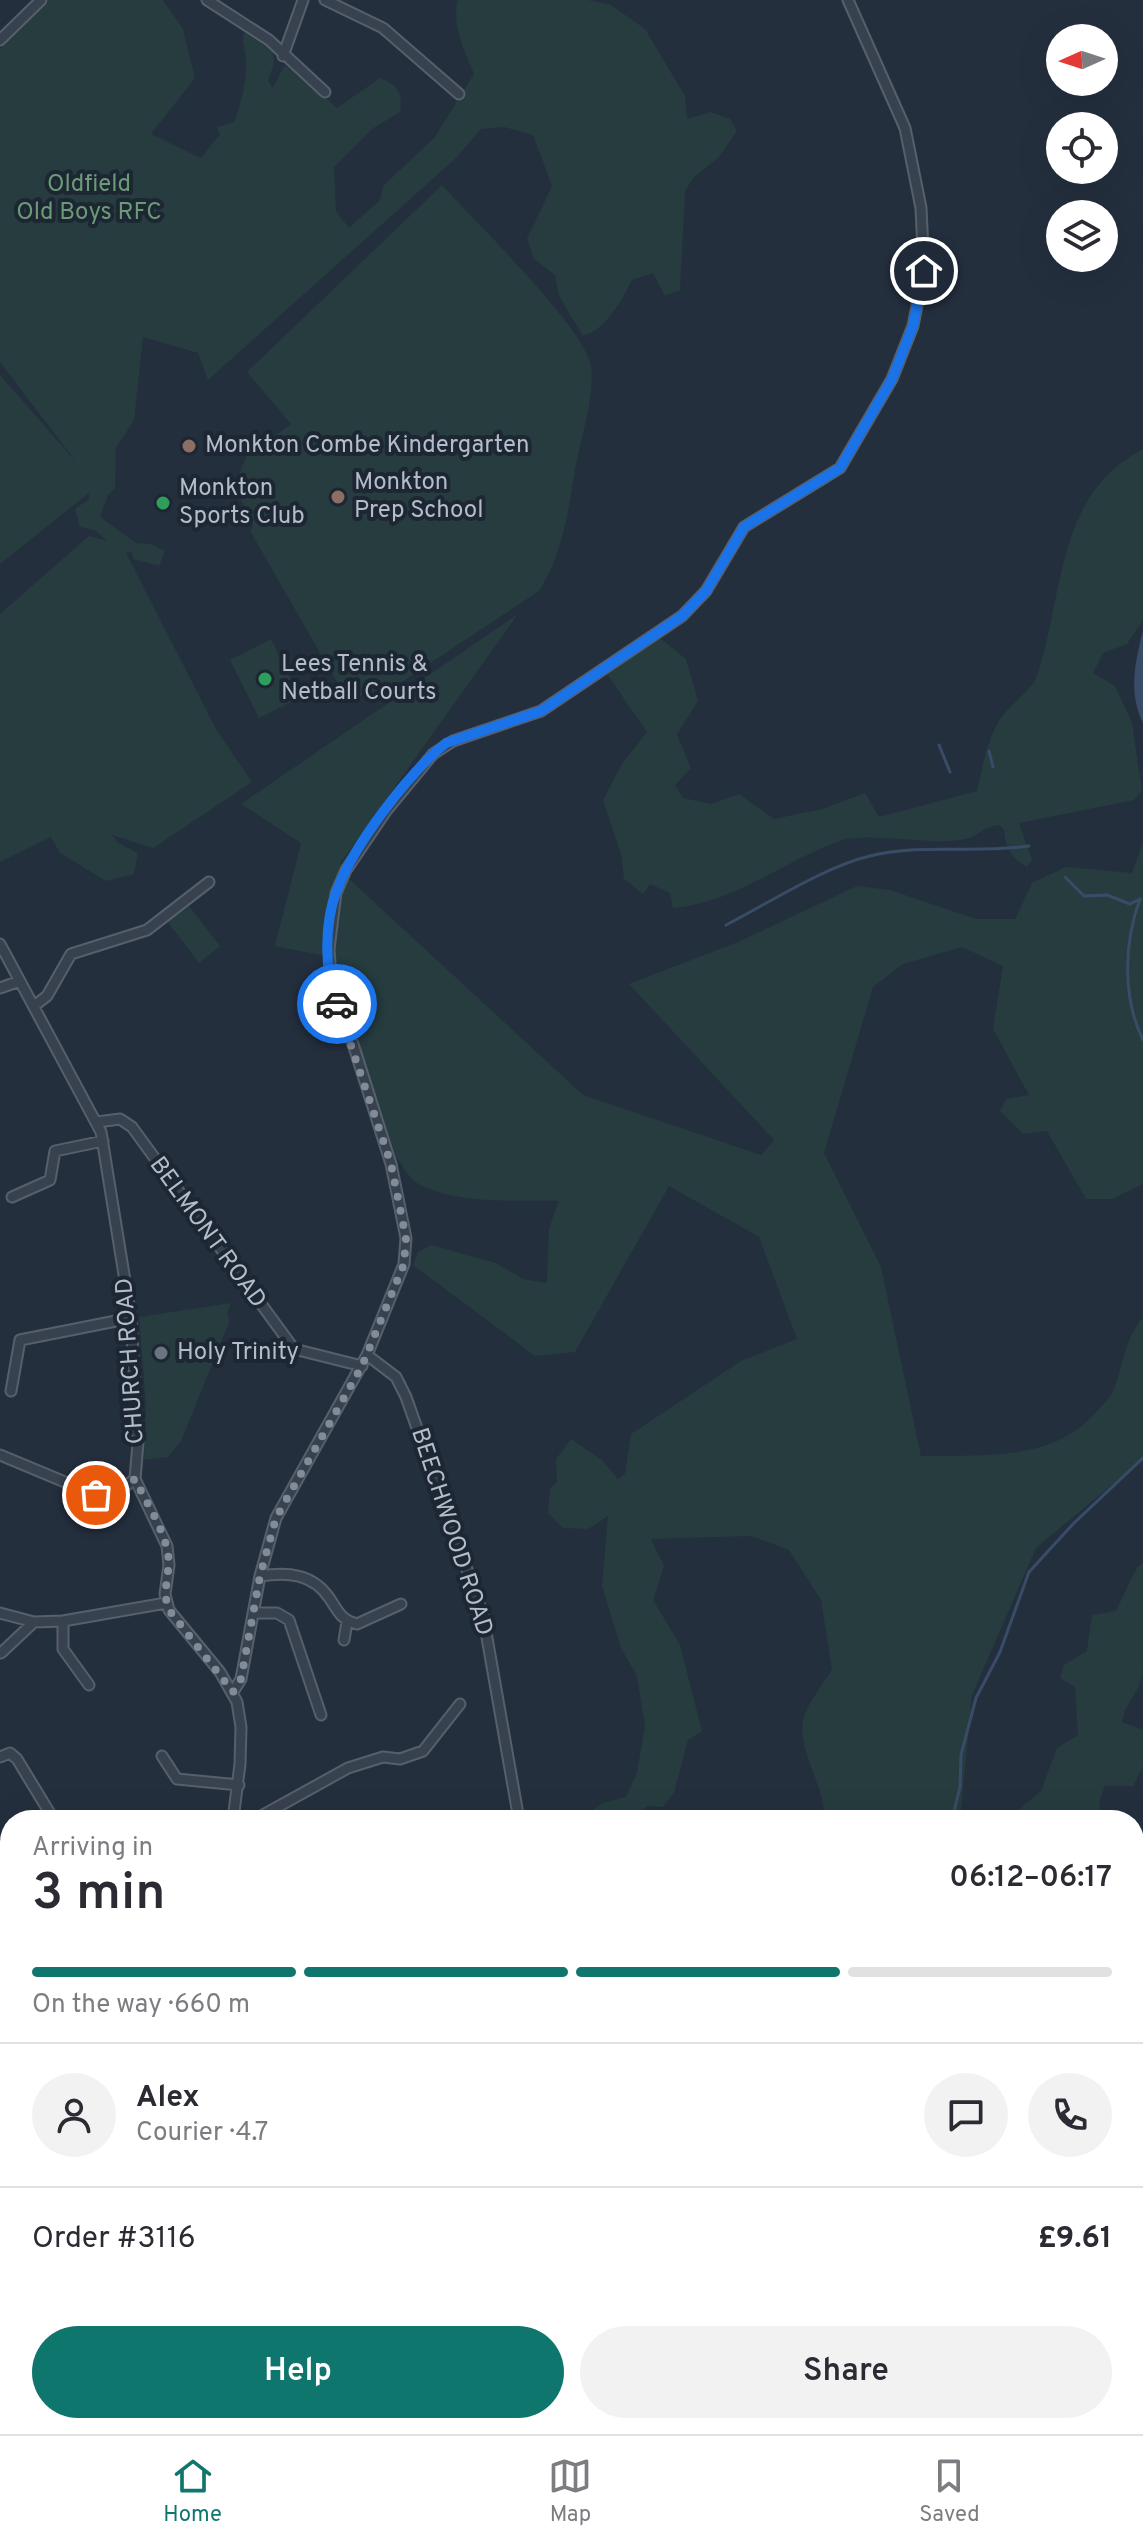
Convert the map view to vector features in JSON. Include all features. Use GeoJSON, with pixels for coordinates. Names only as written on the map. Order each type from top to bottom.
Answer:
{"type":"FeatureCollection","features":[{"type":"Feature","properties":{"kind":"street"},"geometry":{"type":"LineString","coordinates":[[0,40],[41,0]]}},
{"type":"Feature","properties":{"kind":"street"},"geometry":{"type":"LineString","coordinates":[[207,0],[245,22],[325,92]]}},
{"type":"Feature","properties":{"kind":"street"},"geometry":{"type":"LineString","coordinates":[[283,56],[303,0]]}},
{"type":"Feature","properties":{"kind":"street"},"geometry":{"type":"LineString","coordinates":[[325,0],[383,28],[459,94]]}},
{"type":"Feature","properties":{"kind":"street"},"geometry":{"type":"LineString","coordinates":[[233,1692],[241,1679],[260,1576],[276,1518],[362,1366],[404,1264],[406,1238],[391,1164],[354,1047],[332,993],[329,949],[336,893],[346,870],[386,811],[433,754],[453,741],[541,711],[682,616],[706,591],[744,527],[840,468],[892,379],[913,326],[924,271],[921,208],[905,128],[848,0]]}},
{"type":"Feature","properties":{"kind":"street"},"geometry":{"type":"LineString","coordinates":[[34,1006],[47,996],[71,954],[147,930],[209,882]]}},
{"type":"Feature","properties":{"kind":"street","name":"CHURCH ROAD"},"geometry":{"type":"LineString","coordinates":[[0,944],[97,1122],[103,1141],[131,1318],[138,1443],[135,1479],[167,1546],[166,1603]]}},
{"type":"Feature","properties":{"kind":"street"},"geometry":{"type":"LineString","coordinates":[[0,988],[20,981]]}},
{"type":"Feature","properties":{"kind":"street","name":"BELMONT ROAD"},"geometry":{"type":"LineString","coordinates":[[97,1122],[120,1119],[132,1127],[294,1349],[362,1366]]}},
{"type":"Feature","properties":{"kind":"street"},"geometry":{"type":"LineString","coordinates":[[12,1197],[46,1184],[52,1173],[55,1151],[61,1147],[103,1141]]}},
{"type":"Feature","properties":{"kind":"street"},"geometry":{"type":"LineString","coordinates":[[11,1391],[20,1340],[131,1318]]}},
{"type":"Feature","properties":{"kind":"street","name":"BEECHWOOD ROAD"},"geometry":{"type":"LineString","coordinates":[[367,1355],[386,1367],[406,1397],[483,1615],[517,1810]]}},
{"type":"Feature","properties":{"kind":"street"},"geometry":{"type":"LineString","coordinates":[[0,1455],[96,1495],[112,1496],[135,1479]]}},
{"type":"Feature","properties":{"kind":"street"},"geometry":{"type":"LineString","coordinates":[[260,1576],[284,1573],[303,1576],[326,1594],[347,1622],[344,1640]]}},
{"type":"Feature","properties":{"kind":"street"},"geometry":{"type":"LineString","coordinates":[[0,1613],[34,1622],[63,1621],[166,1603],[233,1692],[241,1727],[235,1810]]}},
{"type":"Feature","properties":{"kind":"street"},"geometry":{"type":"LineString","coordinates":[[347,1622],[366,1623],[401,1604]]}},
{"type":"Feature","properties":{"kind":"street"},"geometry":{"type":"LineString","coordinates":[[254,1613],[282,1615],[289,1620],[321,1715]]}},
{"type":"Feature","properties":{"kind":"street"},"geometry":{"type":"LineString","coordinates":[[63,1621],[63,1649],[89,1685]]}},
{"type":"Feature","properties":{"kind":"street"},"geometry":{"type":"LineString","coordinates":[[1,1653],[34,1622]]}},
{"type":"Feature","properties":{"kind":"street"},"geometry":{"type":"LineString","coordinates":[[272,1810],[348,1768],[383,1757],[410,1757],[423,1751],[460,1704]]}},
{"type":"Feature","properties":{"kind":"street"},"geometry":{"type":"LineString","coordinates":[[0,1757],[10,1753],[17,1759],[48,1810]]}},
{"type":"Feature","properties":{"kind":"street"},"geometry":{"type":"LineString","coordinates":[[162,1756],[177,1779],[239,1785]]}},
{"type":"Feature","properties":{"kind":"green space","name":"Oldfield Old Boys RFC"},"geometry":{"type":"Polygon","coordinates":[[[49,0],[163,0],[183,29],[195,78],[151,134],[201,158],[220,134],[217,127],[234,122],[237,114],[246,74],[244,33],[251,32],[273,50],[274,63],[268,81],[273,88],[284,66],[294,69],[337,108],[380,78],[391,83],[400,94],[400,112],[372,129],[334,167],[336,211],[349,228],[380,200],[383,186],[434,138],[474,74],[458,29],[458,0],[588,0],[611,5],[645,29],[685,96],[687,119],[711,112],[730,119],[737,131],[718,158],[694,177],[685,191],[680,290],[665,296],[653,273],[632,280],[606,321],[583,336],[559,296],[555,275],[534,259],[527,239],[552,186],[533,135],[504,127],[481,129],[455,159],[208,380],[198,353],[143,337],[134,420],[116,448],[115,488],[108,495],[100,517],[136,543],[151,544],[165,551],[159,566],[133,559],[132,552],[126,553],[216,729],[252,782],[153,848],[112,835],[118,843],[138,853],[134,874],[106,881],[60,853],[51,837],[0,862],[0,614],[89,536],[107,541],[95,530],[80,527],[75,509],[89,499],[89,493],[0,564],[0,375],[77,463],[0,362],[0,49],[49,0]]]}},
{"type":"Feature","properties":{"kind":"green space"},"geometry":{"type":"Polygon","coordinates":[[[442,185],[547,299],[582,345],[592,373],[587,416],[563,533],[539,591],[382,695],[345,696],[250,531],[253,527],[235,486],[246,457],[291,424],[247,372],[442,185]]]}},
{"type":"Feature","properties":{"kind":"green space"},"geometry":{"type":"Polygon","coordinates":[[[1143,449],[1143,620],[1127,644],[1103,653],[1093,673],[1115,686],[1132,723],[1142,791],[1134,800],[1019,823],[1032,860],[1027,867],[1010,851],[1004,829],[999,825],[970,838],[952,841],[864,838],[837,842],[737,890],[673,908],[670,893],[650,884],[643,894],[624,879],[621,854],[603,800],[622,764],[647,732],[607,674],[660,638],[686,659],[698,701],[677,734],[691,768],[675,785],[683,798],[711,804],[739,794],[774,819],[822,809],[865,793],[879,817],[977,791],[995,729],[1038,673],[1078,519],[1094,492],[1115,468],[1143,449]]]}},
{"type":"Feature","properties":{"kind":"green space"},"geometry":{"type":"Polygon","coordinates":[[[518,614],[340,864],[348,878],[583,1095],[761,1155],[774,1140],[629,984],[738,942],[857,886],[890,890],[976,919],[1015,919],[1032,883],[1066,867],[1132,873],[1143,842],[1143,1184],[1112,1199],[1086,1199],[1047,1131],[1023,1134],[1000,1111],[1006,1099],[1029,1095],[993,1029],[1003,966],[962,947],[903,964],[873,987],[824,1153],[881,1267],[921,1456],[1017,1452],[1060,1439],[1080,1427],[1112,1394],[1128,1343],[1143,1318],[1143,1459],[1036,1548],[972,1695],[961,1810],[823,1810],[803,1738],[806,1711],[832,1669],[821,1600],[789,1550],[751,1536],[651,1539],[664,1566],[653,1600],[680,1645],[702,1731],[688,1740],[674,1793],[663,1807],[592,1810],[603,1803],[626,1797],[637,1773],[645,1726],[637,1676],[621,1648],[602,1586],[608,1516],[588,1529],[563,1528],[548,1513],[550,1489],[557,1482],[556,1459],[571,1439],[603,1461],[618,1479],[625,1474],[631,1434],[741,1361],[797,1339],[759,1237],[669,1186],[575,1352],[535,1356],[413,1265],[418,1252],[431,1245],[496,1263],[523,1279],[547,1283],[549,1228],[559,1201],[486,1200],[449,1195],[417,1183],[409,1175],[397,1158],[337,990],[335,958],[275,946],[301,843],[241,804],[518,614]]]}},
{"type":"Feature","properties":{"kind":"green space","name":"Lees Tennis & Netball Courts"},"geometry":{"type":"Polygon","coordinates":[[[271,639],[300,698],[259,718],[230,660],[271,639]]]}},
{"type":"Feature","properties":{"kind":"green space"},"geometry":{"type":"Polygon","coordinates":[[[189,906],[220,946],[199,963],[168,922],[189,906]]]}},
{"type":"Feature","properties":{"kind":"green space"},"geometry":{"type":"Polygon","coordinates":[[[231,1303],[227,1313],[230,1320],[181,1441],[168,1457],[144,1460],[146,1406],[139,1317],[231,1303]]]}},
{"type":"Feature","properties":{"kind":"green space"},"geometry":{"type":"Polygon","coordinates":[[[1143,1563],[1143,1671],[1122,1722],[1143,1730],[1143,1767],[1133,1786],[1105,1786],[1099,1802],[1101,1810],[1021,1810],[1041,1791],[1057,1748],[1078,1735],[1075,1687],[1060,1678],[1064,1665],[1087,1651],[1092,1615],[1116,1611],[1137,1567],[1143,1563]]]}},
{"type":"Feature","properties":{"kind":"water"},"geometry":{"type":"Polygon","coordinates":[[[1143,631],[1143,723],[1134,689],[1143,631]]]}},
{"type":"Feature","properties":{"kind":"waterway"},"geometry":{"type":"LineString","coordinates":[[939,745],[950,772]]}},
{"type":"Feature","properties":{"kind":"waterway"},"geometry":{"type":"LineString","coordinates":[[989,751],[993,767]]}},
{"type":"Feature","properties":{"kind":"waterway"},"geometry":{"type":"LineString","coordinates":[[726,925],[816,877],[870,856],[909,850],[1029,846]]}},
{"type":"Feature","properties":{"kind":"waterway"},"geometry":{"type":"LineString","coordinates":[[1065,877],[1084,896],[1107,895],[1130,904],[1140,899],[1131,933],[1128,970],[1131,1006],[1143,1040]]}},
{"type":"Feature","properties":{"kind":"waterway"},"geometry":{"type":"LineString","coordinates":[[954,1810],[960,1787],[961,1755],[976,1698],[1000,1652],[1029,1572],[1074,1523],[1143,1458]]}},
{"type":"Feature","properties":{"kind":"way so far"},"geometry":{"type":"LineString","coordinates":[[96,1495],[112,1496],[135,1479],[167,1546],[169,1565],[165,1594],[169,1610],[233,1692],[241,1679],[260,1576],[276,1518],[362,1366],[404,1264],[406,1238],[391,1164],[337,1004]]}},
{"type":"Feature","properties":{"kind":"place","name":"Monkton Combe Kindergarten"},"geometry":{"type":"Point","coordinates":[189,446]}},
{"type":"Feature","properties":{"kind":"place","name":"Monkton Prep School"},"geometry":{"type":"Point","coordinates":[338,497]}},
{"type":"Feature","properties":{"kind":"place","name":"Monkton Sports Club"},"geometry":{"type":"Point","coordinates":[163,503]}},
{"type":"Feature","properties":{"kind":"place","name":"Lees Tennis & Netball Courts"},"geometry":{"type":"Point","coordinates":[265,679]}},
{"type":"Feature","properties":{"kind":"place","name":"Holy Trinity"},"geometry":{"type":"Point","coordinates":[161,1353]}},
{"type":"Feature","properties":{"kind":"route"},"geometry":{"type":"LineString","coordinates":[[337,1004],[329,977],[331,916],[336,893],[346,870],[386,811],[433,754],[446,743],[541,711],[682,616],[706,591],[744,527],[840,468],[892,379],[913,326],[924,271]]}}]}
